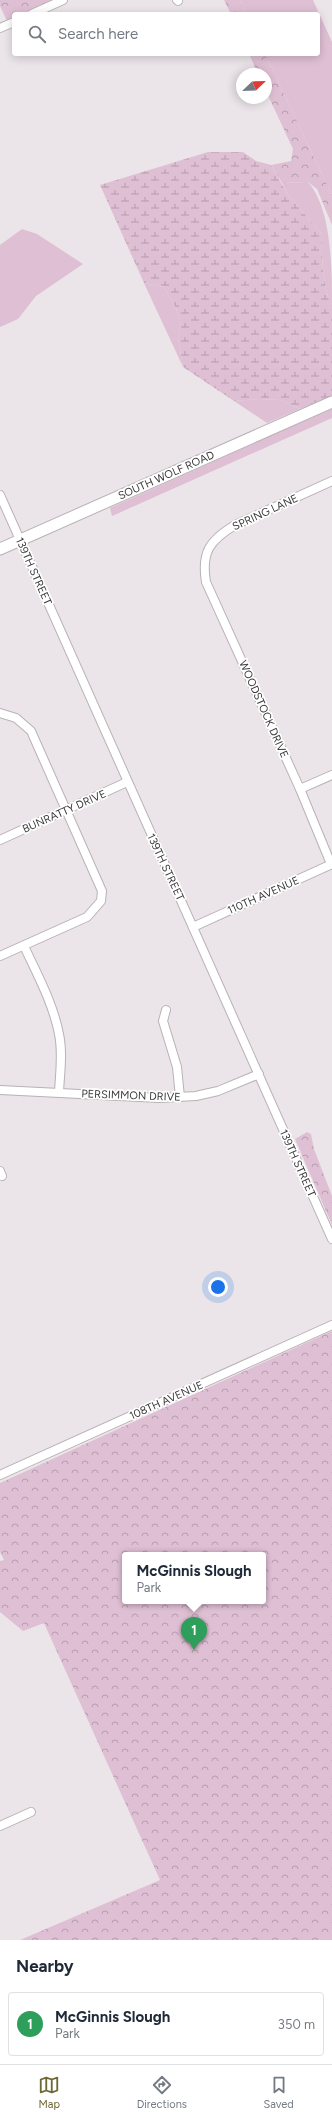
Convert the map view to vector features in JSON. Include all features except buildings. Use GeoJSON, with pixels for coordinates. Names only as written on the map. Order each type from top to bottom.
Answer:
{"type":"FeatureCollection","features":[{"type":"Feature","properties":{"kind":"main road","name":"SOUTH WOLF ROAD"},"geometry":{"type":"LineString","coordinates":[[0,549],[332,402]]}},
{"type":"Feature","properties":{"kind":"street"},"geometry":{"type":"LineString","coordinates":[[36,12],[63,0]]}},
{"type":"Feature","properties":{"kind":"street"},"geometry":{"type":"LineString","coordinates":[[0,28],[12,23]]}},
{"type":"Feature","properties":{"kind":"street","name":"SPRING LANE"},"geometry":{"type":"LineString","coordinates":[[206,554],[213,542],[221,533],[235,525],[332,481]]}},
{"type":"Feature","properties":{"kind":"street","name":"139TH STREET"},"geometry":{"type":"LineString","coordinates":[[0,495],[332,1239]]}},
{"type":"Feature","properties":{"kind":"street","name":"WOODSTOCK DRIVE"},"geometry":{"type":"LineString","coordinates":[[206,554],[203,566],[206,582],[300,789],[332,864]]}},
{"type":"Feature","properties":{"kind":"street"},"geometry":{"type":"LineString","coordinates":[[0,713],[16,718],[31,731],[102,891],[101,901],[87,917],[0,956]]}},
{"type":"Feature","properties":{"kind":"street"},"geometry":{"type":"LineString","coordinates":[[300,789],[332,775]]}},
{"type":"Feature","properties":{"kind":"street","name":"BUNRATTY DRIVE"},"geometry":{"type":"LineString","coordinates":[[0,840],[127,782]]}},
{"type":"Feature","properties":{"kind":"street","name":"110TH AVENUE"},"geometry":{"type":"LineString","coordinates":[[193,927],[332,864]]}},
{"type":"Feature","properties":{"kind":"street"},"geometry":{"type":"LineString","coordinates":[[24,946],[53,1010],[59,1034],[61,1058],[59,1092]]}},
{"type":"Feature","properties":{"kind":"street"},"geometry":{"type":"LineString","coordinates":[[166,1010],[163,1020],[178,1067],[180,1097]]}},
{"type":"Feature","properties":{"kind":"street","name":"PERSIMMON DRIVE"},"geometry":{"type":"LineString","coordinates":[[0,1090],[159,1098],[180,1097],[218,1091],[259,1074]]}},
{"type":"Feature","properties":{"kind":"street","name":"108TH AVENUE"},"geometry":{"type":"LineString","coordinates":[[0,1475],[332,1325]]}},
{"type":"Feature","properties":{"kind":"street"},"geometry":{"type":"LineString","coordinates":[[0,1826],[31,1812]]}},
{"type":"Feature","properties":{"kind":"green space"},"geometry":{"type":"Polygon","coordinates":[[[0,0],[51,0],[26,12],[12,12],[12,19],[7,21],[0,6],[0,0]]]}},
{"type":"Feature","properties":{"kind":"green space"},"geometry":{"type":"Polygon","coordinates":[[[224,0],[240,0],[245,12],[230,12],[224,0]]]}},
{"type":"Feature","properties":{"kind":"green space"},"geometry":{"type":"Polygon","coordinates":[[[240,0],[313,0],[318,12],[245,12],[240,0]]]}},
{"type":"Feature","properties":{"kind":"green space"},"geometry":{"type":"Polygon","coordinates":[[[320,15],[332,42],[332,195],[266,56],[320,56],[320,15]]]}},
{"type":"Feature","properties":{"kind":"green space"},"geometry":{"type":"Polygon","coordinates":[[[250,56],[266,56],[272,68],[255,68],[250,56]]]}},
{"type":"Feature","properties":{"kind":"green space"},"geometry":{"type":"Polygon","coordinates":[[[272,69],[332,195],[332,225],[317,189],[308,182],[282,183],[271,165],[291,161],[293,149],[272,104],[272,69]]]}},
{"type":"Feature","properties":{"kind":"green space"},"geometry":{"type":"Polygon","coordinates":[[[208,152],[243,152],[256,161],[271,165],[288,195],[322,234],[323,272],[326,291],[332,308],[332,396],[300,409],[280,400],[259,399],[234,401],[183,367],[178,338],[181,324],[176,308],[164,287],[144,283],[100,185],[208,152]]]}},
{"type":"Feature","properties":{"kind":"green space"},"geometry":{"type":"Polygon","coordinates":[[[308,182],[316,194],[326,223],[331,258],[332,308],[326,291],[323,272],[322,234],[288,195],[282,183],[308,182]]]}},
{"type":"Feature","properties":{"kind":"green space"},"geometry":{"type":"Polygon","coordinates":[[[22,229],[37,234],[83,264],[36,296],[18,319],[0,327],[0,245],[22,229]]]}},
{"type":"Feature","properties":{"kind":"green space"},"geometry":{"type":"Polygon","coordinates":[[[144,283],[164,287],[176,308],[181,324],[178,338],[183,367],[144,283]]]}},
{"type":"Feature","properties":{"kind":"green space"},"geometry":{"type":"Polygon","coordinates":[[[259,399],[280,400],[300,409],[267,423],[234,401],[259,399]]]}},
{"type":"Feature","properties":{"kind":"green space"},"geometry":{"type":"Polygon","coordinates":[[[332,408],[332,418],[112,516],[110,508],[332,408]]]}},
{"type":"Feature","properties":{"kind":"green space"},"geometry":{"type":"Polygon","coordinates":[[[307,1132],[311,1134],[314,1149],[332,1196],[332,1225],[295,1139],[307,1132]]]}},
{"type":"Feature","properties":{"kind":"green space"},"geometry":{"type":"Polygon","coordinates":[[[332,1331],[332,1940],[20,1940],[160,1880],[44,1623],[23,1631],[0,1612],[0,1561],[4,1560],[0,1552],[0,1483],[332,1331]]]}},
{"type":"Feature","properties":{"kind":"place","name":"McGinnis Slough"},"geometry":{"type":"Point","coordinates":[194,1650]}}]}
